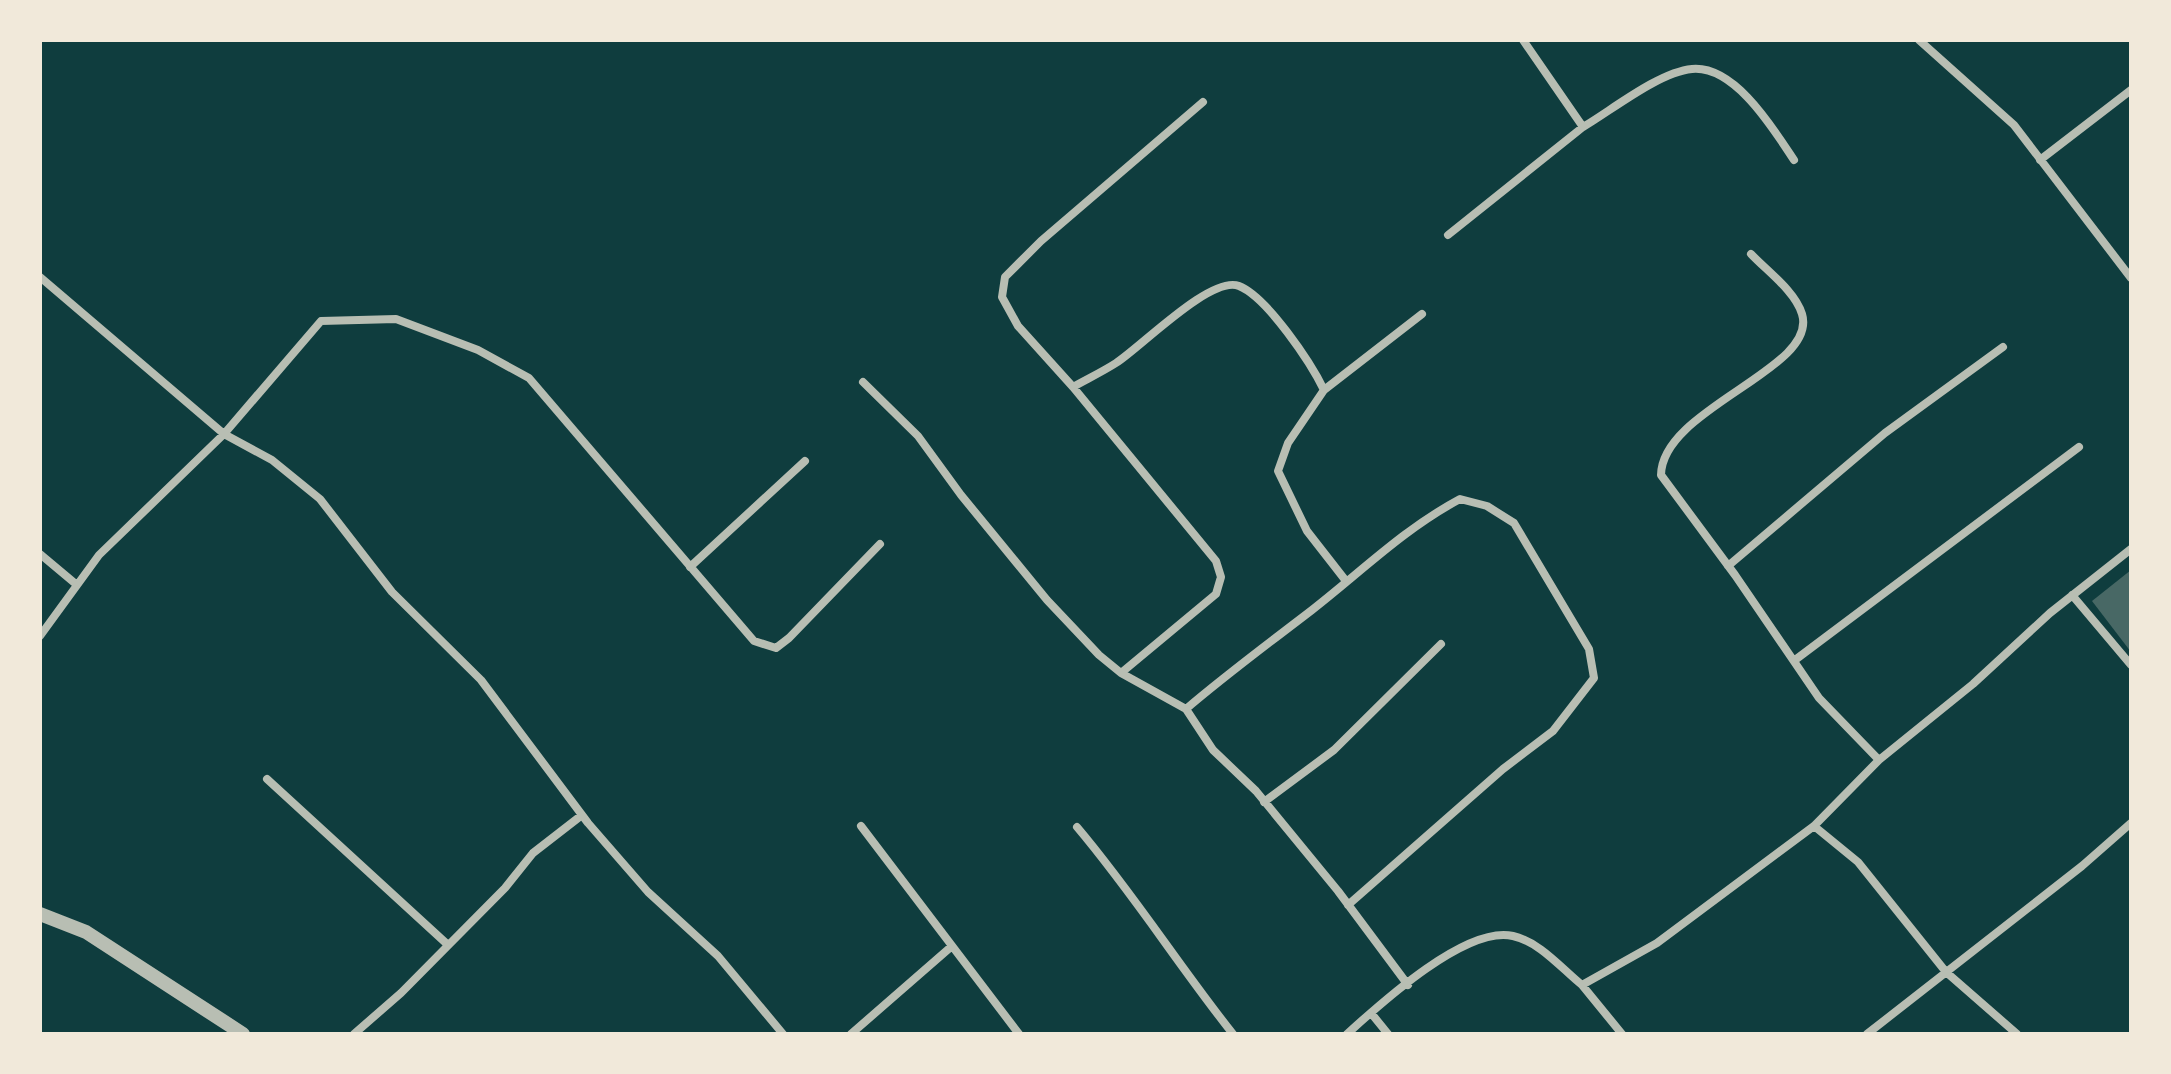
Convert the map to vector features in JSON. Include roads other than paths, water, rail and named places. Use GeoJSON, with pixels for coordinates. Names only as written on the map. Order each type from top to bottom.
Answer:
{"type":"FeatureCollection","features":[{"type":"Feature","properties":{"kind":"street"},"geometry":{"type":"LineString","coordinates":[[1523,40],[1583,127]]}},
{"type":"Feature","properties":{"kind":"street"},"geometry":{"type":"LineString","coordinates":[[1919,40],[2014,125],[2131,278]]}},
{"type":"Feature","properties":{"kind":"street"},"geometry":{"type":"LineString","coordinates":[[1448,235],[1583,127],[1652,84],[1692,69],[1715,72],[1746,95],[1794,160]]}},
{"type":"Feature","properties":{"kind":"street"},"geometry":{"type":"LineString","coordinates":[[2040,160],[2131,90]]}},
{"type":"Feature","properties":{"kind":"street"},"geometry":{"type":"LineString","coordinates":[[1121,673],[1216,594],[1221,577],[1216,561],[1073,387],[1018,326],[1002,297],[1005,277],[1087,200],[1203,102]]}},
{"type":"Feature","properties":{"kind":"street"},"geometry":{"type":"LineString","coordinates":[[1751,254],[1790,296],[1802,314],[1803,331],[1794,348],[1708,410],[1673,441],[1661,459],[1661,475],[1819,698],[1879,760]]}},
{"type":"Feature","properties":{"kind":"street"},"geometry":{"type":"LineString","coordinates":[[40,277],[224,434],[272,460],[320,499],[392,592],[481,680],[582,815],[648,892],[718,956],[783,1034]]}},
{"type":"Feature","properties":{"kind":"street"},"geometry":{"type":"LineString","coordinates":[[1073,387],[1118,362],[1192,304],[1221,286],[1238,285],[1255,298],[1306,355],[1324,390]]}},
{"type":"Feature","properties":{"kind":"street"},"geometry":{"type":"LineString","coordinates":[[1346,581],[1307,531],[1278,471],[1288,443],[1324,390],[1422,314]]}},
{"type":"Feature","properties":{"kind":"street"},"geometry":{"type":"LineString","coordinates":[[40,636],[99,555],[224,434],[321,321],[396,319],[478,350],[529,378],[754,641],[776,648],[880,544]]}},
{"type":"Feature","properties":{"kind":"street"},"geometry":{"type":"LineString","coordinates":[[1728,566],[1885,433],[2003,347]]}},
{"type":"Feature","properties":{"kind":"street"},"geometry":{"type":"LineString","coordinates":[[863,382],[918,436],[961,495],[1047,600],[1099,655],[1121,673],[1186,709],[1213,750],[1264,802],[1408,985]]}},
{"type":"Feature","properties":{"kind":"street"},"geometry":{"type":"LineString","coordinates":[[1795,660],[2079,447]]}},
{"type":"Feature","properties":{"kind":"street"},"geometry":{"type":"LineString","coordinates":[[690,567],[805,461]]}},
{"type":"Feature","properties":{"kind":"street"},"geometry":{"type":"LineString","coordinates":[[1186,709],[1242,660],[1420,520],[1460,499],[1487,506],[1514,523],[1589,649],[1594,678],[1553,731],[1503,769],[1348,905]]}},
{"type":"Feature","properties":{"kind":"street"},"geometry":{"type":"LineString","coordinates":[[1582,985],[1657,943],[1814,826],[1879,760],[2072,595],[2131,549]]}},
{"type":"Feature","properties":{"kind":"street"},"geometry":{"type":"LineString","coordinates":[[40,554],[77,585]]}},
{"type":"Feature","properties":{"kind":"street"},"geometry":{"type":"LineString","coordinates":[[2072,595],[2131,665]]}},
{"type":"Feature","properties":{"kind":"street"},"geometry":{"type":"LineString","coordinates":[[1264,802],[1334,750],[1441,644]]}},
{"type":"Feature","properties":{"kind":"street"},"geometry":{"type":"LineString","coordinates":[[267,779],[447,944]]}},
{"type":"Feature","properties":{"kind":"street"},"geometry":{"type":"LineString","coordinates":[[354,1034],[401,993],[505,888],[533,853],[582,815]]}},
{"type":"Feature","properties":{"kind":"street"},"geometry":{"type":"LineString","coordinates":[[1867,1034],[2082,866],[2131,823]]}},
{"type":"Feature","properties":{"kind":"street"},"geometry":{"type":"LineString","coordinates":[[861,826],[1019,1034]]}},
{"type":"Feature","properties":{"kind":"street"},"geometry":{"type":"LineString","coordinates":[[1814,826],[1858,862],[1946,972],[2017,1034]]}},
{"type":"Feature","properties":{"kind":"street"},"geometry":{"type":"LineString","coordinates":[[1077,827],[1123,881],[1157,933],[1233,1034]]}},
{"type":"Feature","properties":{"kind":"street"},"geometry":{"type":"LineString","coordinates":[[40,914],[86,932],[243,1034]]}},
{"type":"Feature","properties":{"kind":"street"},"geometry":{"type":"LineString","coordinates":[[1347,1034],[1464,944],[1511,935],[1533,943],[1582,985],[1622,1034]]}},
{"type":"Feature","properties":{"kind":"street"},"geometry":{"type":"LineString","coordinates":[[851,1034],[952,946]]}},
{"type":"Feature","properties":{"kind":"street"},"geometry":{"type":"LineString","coordinates":[[1371,1013],[1388,1034]]}}]}
